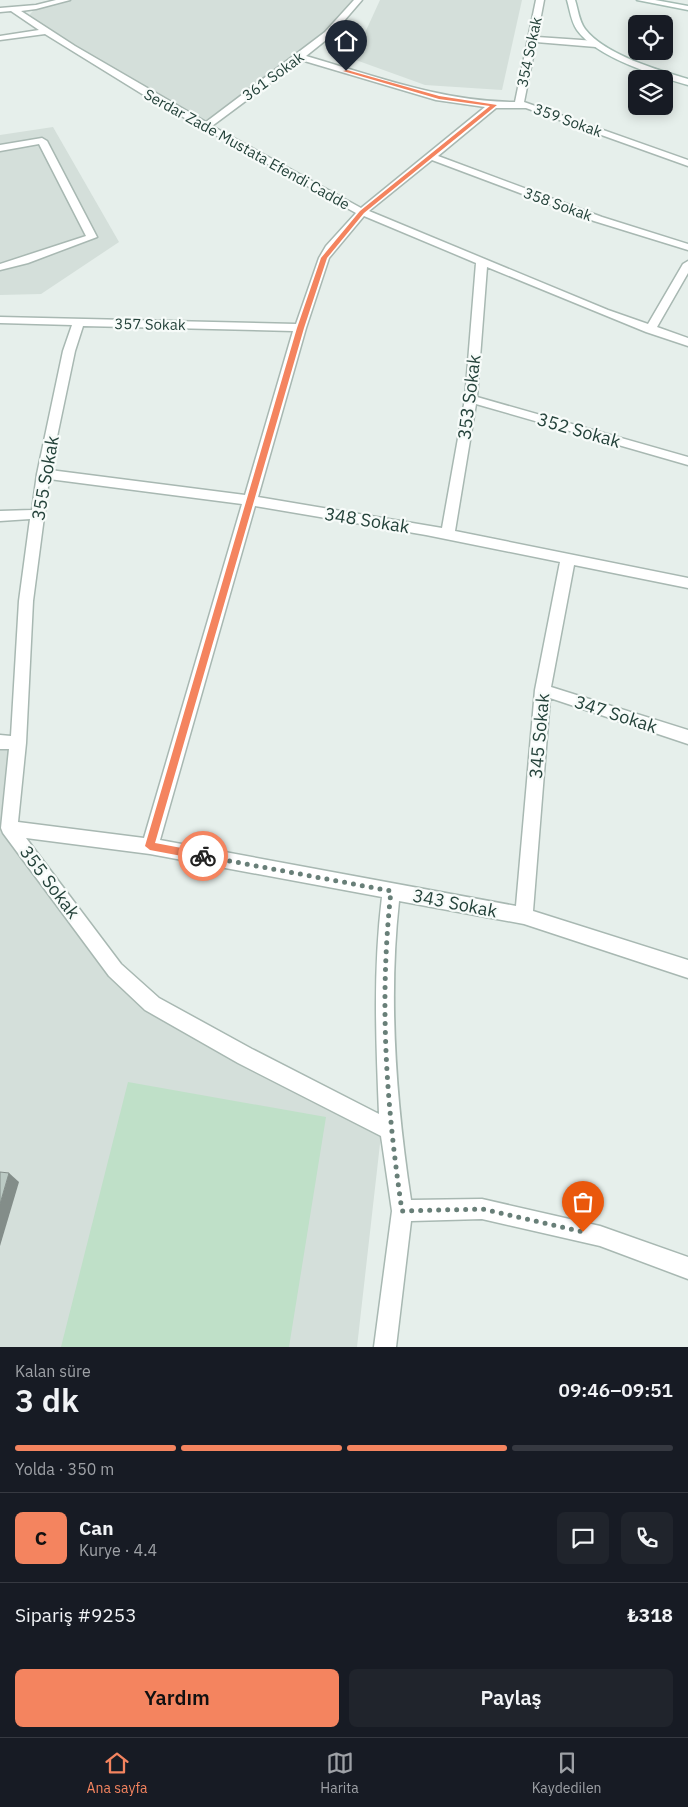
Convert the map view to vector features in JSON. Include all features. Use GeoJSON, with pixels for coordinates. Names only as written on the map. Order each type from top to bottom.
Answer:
{"type":"FeatureCollection","features":[{"type":"Feature","properties":{"kind":"street"},"geometry":{"type":"LineString","coordinates":[[26,0],[36,8]]}},
{"type":"Feature","properties":{"kind":"street"},"geometry":{"type":"LineString","coordinates":[[0,10],[36,8],[66,0]]}},
{"type":"Feature","properties":{"kind":"street","name":"361 Sokak"},"geometry":{"type":"LineString","coordinates":[[206,126],[300,57],[328,34],[358,0]]}},
{"type":"Feature","properties":{"kind":"street","name":"354 Sokak"},"geometry":{"type":"LineString","coordinates":[[519,104],[540,0]]}},
{"type":"Feature","properties":{"kind":"street"},"geometry":{"type":"LineString","coordinates":[[571,0],[580,30],[596,44],[630,61],[688,82]]}},
{"type":"Feature","properties":{"kind":"street"},"geometry":{"type":"LineString","coordinates":[[642,0],[688,8]]}},
{"type":"Feature","properties":{"kind":"street","name":"Serdar Zade Mustata Efendi Cadde"},"geometry":{"type":"LineString","coordinates":[[13,9],[150,95],[362,212],[650,330],[688,342]]}},
{"type":"Feature","properties":{"kind":"street"},"geometry":{"type":"LineString","coordinates":[[0,38],[46,31]]}},
{"type":"Feature","properties":{"kind":"street"},"geometry":{"type":"LineString","coordinates":[[533,40],[596,44]]}},
{"type":"Feature","properties":{"kind":"street","name":"359 Sokak"},"geometry":{"type":"LineString","coordinates":[[300,57],[410,90],[467,103],[519,104],[535,107],[688,163]]}},
{"type":"Feature","properties":{"kind":"street"},"geometry":{"type":"LineString","coordinates":[[150,846],[252,501],[300,328],[324,258],[362,212],[494,105]]}},
{"type":"Feature","properties":{"kind":"street"},"geometry":{"type":"LineString","coordinates":[[0,148],[42,141],[92,237],[24,261],[0,267]]}},
{"type":"Feature","properties":{"kind":"street","name":"358 Sokak"},"geometry":{"type":"LineString","coordinates":[[430,156],[598,219],[688,247]]}},
{"type":"Feature","properties":{"kind":"street","name":"353 Sokak"},"geometry":{"type":"LineString","coordinates":[[448,534],[471,399],[482,260]]}},
{"type":"Feature","properties":{"kind":"street"},"geometry":{"type":"LineString","coordinates":[[650,330],[688,264]]}},
{"type":"Feature","properties":{"kind":"street","name":"357 Sokak"},"geometry":{"type":"LineString","coordinates":[[0,320],[300,328]]}},
{"type":"Feature","properties":{"kind":"street","name":"355 Sokak"},"geometry":{"type":"LineString","coordinates":[[79,322],[69,351],[44,474],[38,514],[26,601],[18,743],[9,828],[115,970],[152,1004],[244,1056],[390,1130]]}},
{"type":"Feature","properties":{"kind":"street","name":"352 Sokak"},"geometry":{"type":"LineString","coordinates":[[471,399],[688,461]]}},
{"type":"Feature","properties":{"kind":"street","name":"348 Sokak"},"geometry":{"type":"LineString","coordinates":[[44,474],[252,501],[448,534],[688,584]]}},
{"type":"Feature","properties":{"kind":"street"},"geometry":{"type":"LineString","coordinates":[[0,516],[38,514]]}},
{"type":"Feature","properties":{"kind":"street","name":"345 Sokak"},"geometry":{"type":"LineString","coordinates":[[524,916],[543,690],[568,559]]}},
{"type":"Feature","properties":{"kind":"street","name":"347 Sokak"},"geometry":{"type":"LineString","coordinates":[[543,690],[688,737]]}},
{"type":"Feature","properties":{"kind":"street"},"geometry":{"type":"LineString","coordinates":[[0,742],[18,743]]}},
{"type":"Feature","properties":{"kind":"street","name":"343 Sokak"},"geometry":{"type":"LineString","coordinates":[[9,828],[150,846],[524,916],[688,969]]}},
{"type":"Feature","properties":{"kind":"street"},"geometry":{"type":"LineString","coordinates":[[385,1347],[402,1211],[390,1130],[385,1037],[385,945],[391,891]]}},
{"type":"Feature","properties":{"kind":"street"},"geometry":{"type":"LineString","coordinates":[[402,1211],[482,1209],[600,1236],[688,1268]]}},
{"type":"Feature","properties":{"kind":"shaded area"},"geometry":{"type":"Polygon","coordinates":[[[60,0],[356,0],[300,57],[206,126],[27,18],[36,7],[60,0]]]}},
{"type":"Feature","properties":{"kind":"shaded area"},"geometry":{"type":"Polygon","coordinates":[[[380,0],[522,0],[502,90],[425,85],[353,59],[380,0]]]}},
{"type":"Feature","properties":{"kind":"shaded area"},"geometry":{"type":"Polygon","coordinates":[[[53,127],[119,242],[41,294],[0,295],[0,135],[53,127]]]}},
{"type":"Feature","properties":{"kind":"shaded area"},"geometry":{"type":"Polygon","coordinates":[[[0,742],[18,743],[3,831],[109,973],[381,1135],[357,1347],[0,1347],[0,742]]]}},
{"type":"Feature","properties":{"kind":"green space"},"geometry":{"type":"Polygon","coordinates":[[[128,1082],[326,1117],[289,1347],[61,1347],[128,1082]]]}},
{"type":"Feature","properties":{"kind":"building"},"geometry":{"type":"Polygon","coordinates":[[[0,1172],[9,1173],[0,1204],[0,1172]]]}},
{"type":"Feature","properties":{"kind":"way so far"},"geometry":{"type":"LineString","coordinates":[[203,856],[391,891],[385,945],[385,1037],[390,1130],[402,1211],[482,1209],[583,1232]]}},
{"type":"Feature","properties":{"kind":"route"},"geometry":{"type":"LineString","coordinates":[[203,856],[150,846],[252,501],[300,328],[324,258],[330,248],[362,212],[378,201],[430,156],[494,105],[473,104],[439,98],[346,71]]}}]}
